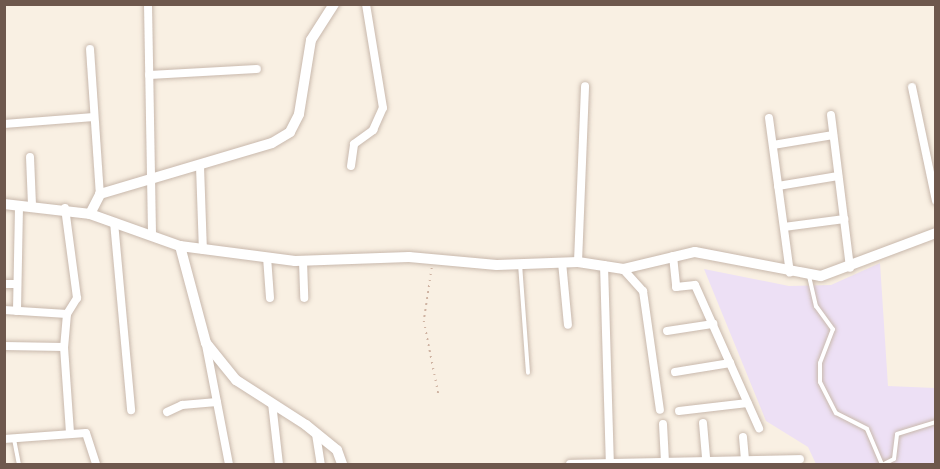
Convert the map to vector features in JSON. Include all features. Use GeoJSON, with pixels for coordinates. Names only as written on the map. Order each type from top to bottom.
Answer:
{"type":"FeatureCollection","features":[{"type":"Feature","properties":{"kind":"street"},"geometry":{"type":"LineString","coordinates":[[148,4],[152,235]]}},
{"type":"Feature","properties":{"kind":"street"},"geometry":{"type":"LineString","coordinates":[[100,194],[151,181],[272,143],[290,132],[299,114],[311,40],[334,4]]}},
{"type":"Feature","properties":{"kind":"street"},"geometry":{"type":"LineString","coordinates":[[351,166],[354,144],[374,130],[383,108],[366,4]]}},
{"type":"Feature","properties":{"kind":"street"},"geometry":{"type":"LineString","coordinates":[[90,49],[100,194],[90,214]]}},
{"type":"Feature","properties":{"kind":"street"},"geometry":{"type":"LineString","coordinates":[[149,75],[257,69]]}},
{"type":"Feature","properties":{"kind":"street"},"geometry":{"type":"LineString","coordinates":[[578,262],[585,86]]}},
{"type":"Feature","properties":{"kind":"street"},"geometry":{"type":"LineString","coordinates":[[912,87],[936,201]]}},
{"type":"Feature","properties":{"kind":"street"},"geometry":{"type":"LineString","coordinates":[[831,115],[850,268]]}},
{"type":"Feature","properties":{"kind":"street"},"geometry":{"type":"LineString","coordinates":[[4,124],[94,117]]}},
{"type":"Feature","properties":{"kind":"street"},"geometry":{"type":"LineString","coordinates":[[769,118],[790,273]]}},
{"type":"Feature","properties":{"kind":"street"},"geometry":{"type":"LineString","coordinates":[[773,145],[833,135]]}},
{"type":"Feature","properties":{"kind":"street"},"geometry":{"type":"LineString","coordinates":[[30,157],[32,205]]}},
{"type":"Feature","properties":{"kind":"street"},"geometry":{"type":"LineString","coordinates":[[201,166],[203,250]]}},
{"type":"Feature","properties":{"kind":"street"},"geometry":{"type":"LineString","coordinates":[[778,186],[838,176]]}},
{"type":"Feature","properties":{"kind":"street"},"geometry":{"type":"LineString","coordinates":[[4,204],[65,208],[90,214],[180,246],[303,261],[434,261],[520,264],[578,262],[623,269],[695,252],[809,275],[850,268],[936,233]]}},
{"type":"Feature","properties":{"kind":"street"},"geometry":{"type":"LineString","coordinates":[[17,310],[19,205]]}},
{"type":"Feature","properties":{"kind":"street"},"geometry":{"type":"LineString","coordinates":[[65,208],[77,298],[67,314],[64,347],[70,433]]}},
{"type":"Feature","properties":{"kind":"street"},"geometry":{"type":"LineString","coordinates":[[784,227],[844,219]]}},
{"type":"Feature","properties":{"kind":"street"},"geometry":{"type":"LineString","coordinates":[[114,222],[131,410]]}},
{"type":"Feature","properties":{"kind":"street"},"geometry":{"type":"LineString","coordinates":[[180,246],[206,343],[230,465]]}},
{"type":"Feature","properties":{"kind":"street"},"geometry":{"type":"LineString","coordinates":[[673,256],[676,287],[695,285],[759,428]]}},
{"type":"Feature","properties":{"kind":"street"},"geometry":{"type":"LineString","coordinates":[[267,257],[270,298]]}},
{"type":"Feature","properties":{"kind":"street"},"geometry":{"type":"LineString","coordinates":[[303,261],[304,298]]}},
{"type":"Feature","properties":{"kind":"street"},"geometry":{"type":"LineString","coordinates":[[562,262],[568,326]]}},
{"type":"Feature","properties":{"kind":"street"},"geometry":{"type":"LineString","coordinates":[[604,265],[610,463]]}},
{"type":"Feature","properties":{"kind":"street"},"geometry":{"type":"LineString","coordinates":[[623,269],[643,291],[660,410]]}},
{"type":"Feature","properties":{"kind":"street"},"geometry":{"type":"LineString","coordinates":[[4,284],[16,284]]}},
{"type":"Feature","properties":{"kind":"street"},"geometry":{"type":"LineString","coordinates":[[4,310],[67,314]]}},
{"type":"Feature","properties":{"kind":"street"},"geometry":{"type":"LineString","coordinates":[[667,332],[713,324]]}},
{"type":"Feature","properties":{"kind":"street"},"geometry":{"type":"LineString","coordinates":[[206,343],[236,380],[337,450],[342,465]]}},
{"type":"Feature","properties":{"kind":"street"},"geometry":{"type":"LineString","coordinates":[[4,346],[64,347]]}},
{"type":"Feature","properties":{"kind":"street"},"geometry":{"type":"LineString","coordinates":[[675,372],[730,363]]}},
{"type":"Feature","properties":{"kind":"street"},"geometry":{"type":"LineString","coordinates":[[167,412],[182,405],[217,402]]}},
{"type":"Feature","properties":{"kind":"street"},"geometry":{"type":"LineString","coordinates":[[272,403],[279,465]]}},
{"type":"Feature","properties":{"kind":"street"},"geometry":{"type":"LineString","coordinates":[[679,411],[748,403]]}},
{"type":"Feature","properties":{"kind":"street"},"geometry":{"type":"LineString","coordinates":[[703,423],[706,460]]}},
{"type":"Feature","properties":{"kind":"street"},"geometry":{"type":"LineString","coordinates":[[663,424],[665,461]]}},
{"type":"Feature","properties":{"kind":"street"},"geometry":{"type":"LineString","coordinates":[[4,439],[70,433],[89,436],[96,465]]}},
{"type":"Feature","properties":{"kind":"street"},"geometry":{"type":"LineString","coordinates":[[316,434],[321,465]]}},
{"type":"Feature","properties":{"kind":"street"},"geometry":{"type":"LineString","coordinates":[[743,437],[745,460]]}},
{"type":"Feature","properties":{"kind":"street"},"geometry":{"type":"LineString","coordinates":[[570,465],[800,459]]}},
{"type":"Feature","properties":{"kind":"lane"},"geometry":{"type":"LineString","coordinates":[[520,264],[528,373]]}},
{"type":"Feature","properties":{"kind":"lane"},"geometry":{"type":"LineString","coordinates":[[809,275],[816,306],[833,328],[820,363],[820,382],[836,413],[867,429],[883,465],[894,459],[897,434],[936,422]]}},
{"type":"Feature","properties":{"kind":"lane"},"geometry":{"type":"LineString","coordinates":[[14,438],[19,465]]}},
{"type":"Feature","properties":{"kind":"path"},"geometry":{"type":"LineString","coordinates":[[434,261],[424,321],[439,397]]}},
{"type":"Feature","properties":{"kind":"shaded area"},"geometry":{"type":"Polygon","coordinates":[[[880,263],[888,386],[935,388],[935,464],[816,464],[808,447],[766,421],[704,269],[789,286],[831,285],[880,263]]]}}]}
